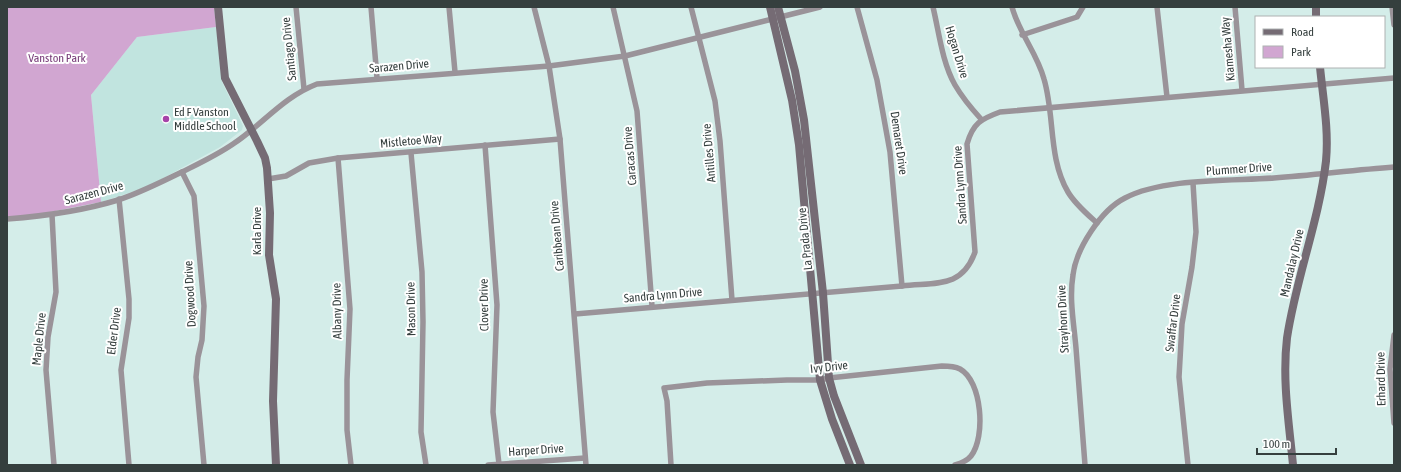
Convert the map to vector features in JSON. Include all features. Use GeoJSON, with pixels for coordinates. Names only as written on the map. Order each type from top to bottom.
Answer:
{"type":"FeatureCollection","features":[{"type":"Feature","properties":{"kind":"main road","name":"Karla Drive"},"geometry":{"type":"LineString","coordinates":[[218,7],[225,78],[265,158],[268,179],[270,213],[269,256],[276,299],[273,401],[276,465]]}},
{"type":"Feature","properties":{"kind":"main road","name":"La Prada Drive"},"geometry":{"type":"LineString","coordinates":[[770,7],[778,18],[804,120],[823,293],[829,378],[842,417],[861,465]]}},
{"type":"Feature","properties":{"kind":"main road","name":"La Prada Drive"},"geometry":{"type":"LineString","coordinates":[[778,7],[778,18],[799,145],[820,380],[832,419],[850,465]]}},
{"type":"Feature","properties":{"kind":"main road","name":"Mandalay Drive"},"geometry":{"type":"LineString","coordinates":[[1293,465],[1286,390],[1287,338],[1320,198],[1324,173],[1326,140],[1320,68]]}},
{"type":"Feature","properties":{"kind":"main road"},"geometry":{"type":"LineString","coordinates":[[832,419],[842,417]]}},
{"type":"Feature","properties":{"kind":"street","name":"Santiago Drive"},"geometry":{"type":"LineString","coordinates":[[296,7],[304,89]]}},
{"type":"Feature","properties":{"kind":"street"},"geometry":{"type":"LineString","coordinates":[[371,7],[377,78]]}},
{"type":"Feature","properties":{"kind":"street"},"geometry":{"type":"LineString","coordinates":[[450,7],[455,72]]}},
{"type":"Feature","properties":{"kind":"street","name":"Caribbean Drive"},"geometry":{"type":"LineString","coordinates":[[534,7],[549,66],[560,139],[586,465]]}},
{"type":"Feature","properties":{"kind":"street","name":"Caracas Drive"},"geometry":{"type":"LineString","coordinates":[[613,7],[637,111],[652,306]]}},
{"type":"Feature","properties":{"kind":"street","name":"Antilles Drive"},"geometry":{"type":"LineString","coordinates":[[691,7],[715,101],[720,140],[732,300]]}},
{"type":"Feature","properties":{"kind":"street","name":"Sarazen Drive"},"geometry":{"type":"LineString","coordinates":[[7,219],[52,215],[119,199],[182,172],[219,153],[251,130],[291,96],[317,84],[377,78],[549,66],[625,56],[820,7]]}},
{"type":"Feature","properties":{"kind":"street","name":"Demaret Drive"},"geometry":{"type":"LineString","coordinates":[[857,7],[878,80],[890,152],[902,286]]}},
{"type":"Feature","properties":{"kind":"street","name":"Hogan Drive"},"geometry":{"type":"LineString","coordinates":[[933,7],[948,68],[954,83],[968,104],[981,119]]}},
{"type":"Feature","properties":{"kind":"street"},"geometry":{"type":"LineString","coordinates":[[1012,7],[1022,35],[1033,51],[1044,79],[1050,107],[1054,148],[1060,173],[1068,193],[1086,214],[1097,223]]}},
{"type":"Feature","properties":{"kind":"street"},"geometry":{"type":"LineString","coordinates":[[1022,35],[1076,17],[1082,7]]}},
{"type":"Feature","properties":{"kind":"street"},"geometry":{"type":"LineString","coordinates":[[1157,7],[1166,97]]}},
{"type":"Feature","properties":{"kind":"street","name":"Kiamesha Way"},"geometry":{"type":"LineString","coordinates":[[1235,7],[1242,90]]}},
{"type":"Feature","properties":{"kind":"street"},"geometry":{"type":"LineString","coordinates":[[1392,7],[1394,25]]}},
{"type":"Feature","properties":{"kind":"street"},"geometry":{"type":"LineString","coordinates":[[981,119],[1000,112],[1050,107],[1394,78]]}},
{"type":"Feature","properties":{"kind":"street","name":"Sandra Lynn Drive"},"geometry":{"type":"LineString","coordinates":[[575,314],[652,306],[902,286],[940,282],[958,278],[965,272],[975,252],[966,148],[970,134],[981,119]]}},
{"type":"Feature","properties":{"kind":"street","name":"Mistletoe Way"},"geometry":{"type":"LineString","coordinates":[[268,179],[286,176],[308,163],[338,158],[560,139]]}},
{"type":"Feature","properties":{"kind":"street","name":"Clover Drive"},"geometry":{"type":"LineString","coordinates":[[485,145],[497,305],[493,412],[499,464]]}},
{"type":"Feature","properties":{"kind":"street","name":"Mason Drive"},"geometry":{"type":"LineString","coordinates":[[411,152],[422,272],[423,322],[421,432],[426,465]]}},
{"type":"Feature","properties":{"kind":"street","name":"Albany Drive"},"geometry":{"type":"LineString","coordinates":[[338,158],[350,310],[347,403],[351,465]]}},
{"type":"Feature","properties":{"kind":"street","name":"Plummer Drive"},"geometry":{"type":"LineString","coordinates":[[1097,223],[1123,198],[1143,190],[1165,185],[1276,178],[1394,167]]}},
{"type":"Feature","properties":{"kind":"street","name":"Dogwood Drive"},"geometry":{"type":"LineString","coordinates":[[182,172],[194,196],[204,306],[202,340],[198,357],[196,377],[204,465]]}},
{"type":"Feature","properties":{"kind":"street","name":"Swaffar Drive"},"geometry":{"type":"LineString","coordinates":[[1188,465],[1179,377],[1182,324],[1192,267],[1196,232],[1193,183]]}},
{"type":"Feature","properties":{"kind":"street","name":"Elder Drive"},"geometry":{"type":"LineString","coordinates":[[119,199],[129,299],[121,370],[129,465]]}},
{"type":"Feature","properties":{"kind":"street","name":"Maple Drive"},"geometry":{"type":"LineString","coordinates":[[52,215],[56,292],[47,345],[46,370],[54,465]]}},
{"type":"Feature","properties":{"kind":"street","name":"Strayhorn Drive"},"geometry":{"type":"LineString","coordinates":[[1085,465],[1071,290],[1076,261],[1084,241],[1097,223]]}},
{"type":"Feature","properties":{"kind":"street","name":"Erhard Drive"},"geometry":{"type":"LineString","coordinates":[[1394,335],[1390,369],[1394,423]]}},
{"type":"Feature","properties":{"kind":"street","name":"Ivy Drive"},"geometry":{"type":"LineString","coordinates":[[670,465],[667,401],[664,388],[707,384],[820,380],[953,366],[961,370],[974,387],[978,398],[979,434],[972,455],[964,462],[955,465]]}},
{"type":"Feature","properties":{"kind":"street","name":"Harper Drive"},"geometry":{"type":"LineString","coordinates":[[488,465],[585,458]]}},
{"type":"Feature","properties":{"kind":"shaded area","name":"Ed F Vanston Middle School"},"geometry":{"type":"Polygon","coordinates":[[[216,27],[222,82],[243,126],[242,130],[220,147],[147,187],[101,202],[91,95],[137,37],[216,27]]]}},
{"type":"Feature","properties":{"kind":"green space","name":"Vanston Park"},"geometry":{"type":"Polygon","coordinates":[[[7,7],[214,7],[216,27],[137,37],[91,95],[101,202],[40,214],[7,217],[7,7]]]}},
{"type":"Feature","properties":{"kind":"place","name":"Ed F Vanston Middle School"},"geometry":{"type":"Point","coordinates":[166,119]}}]}
